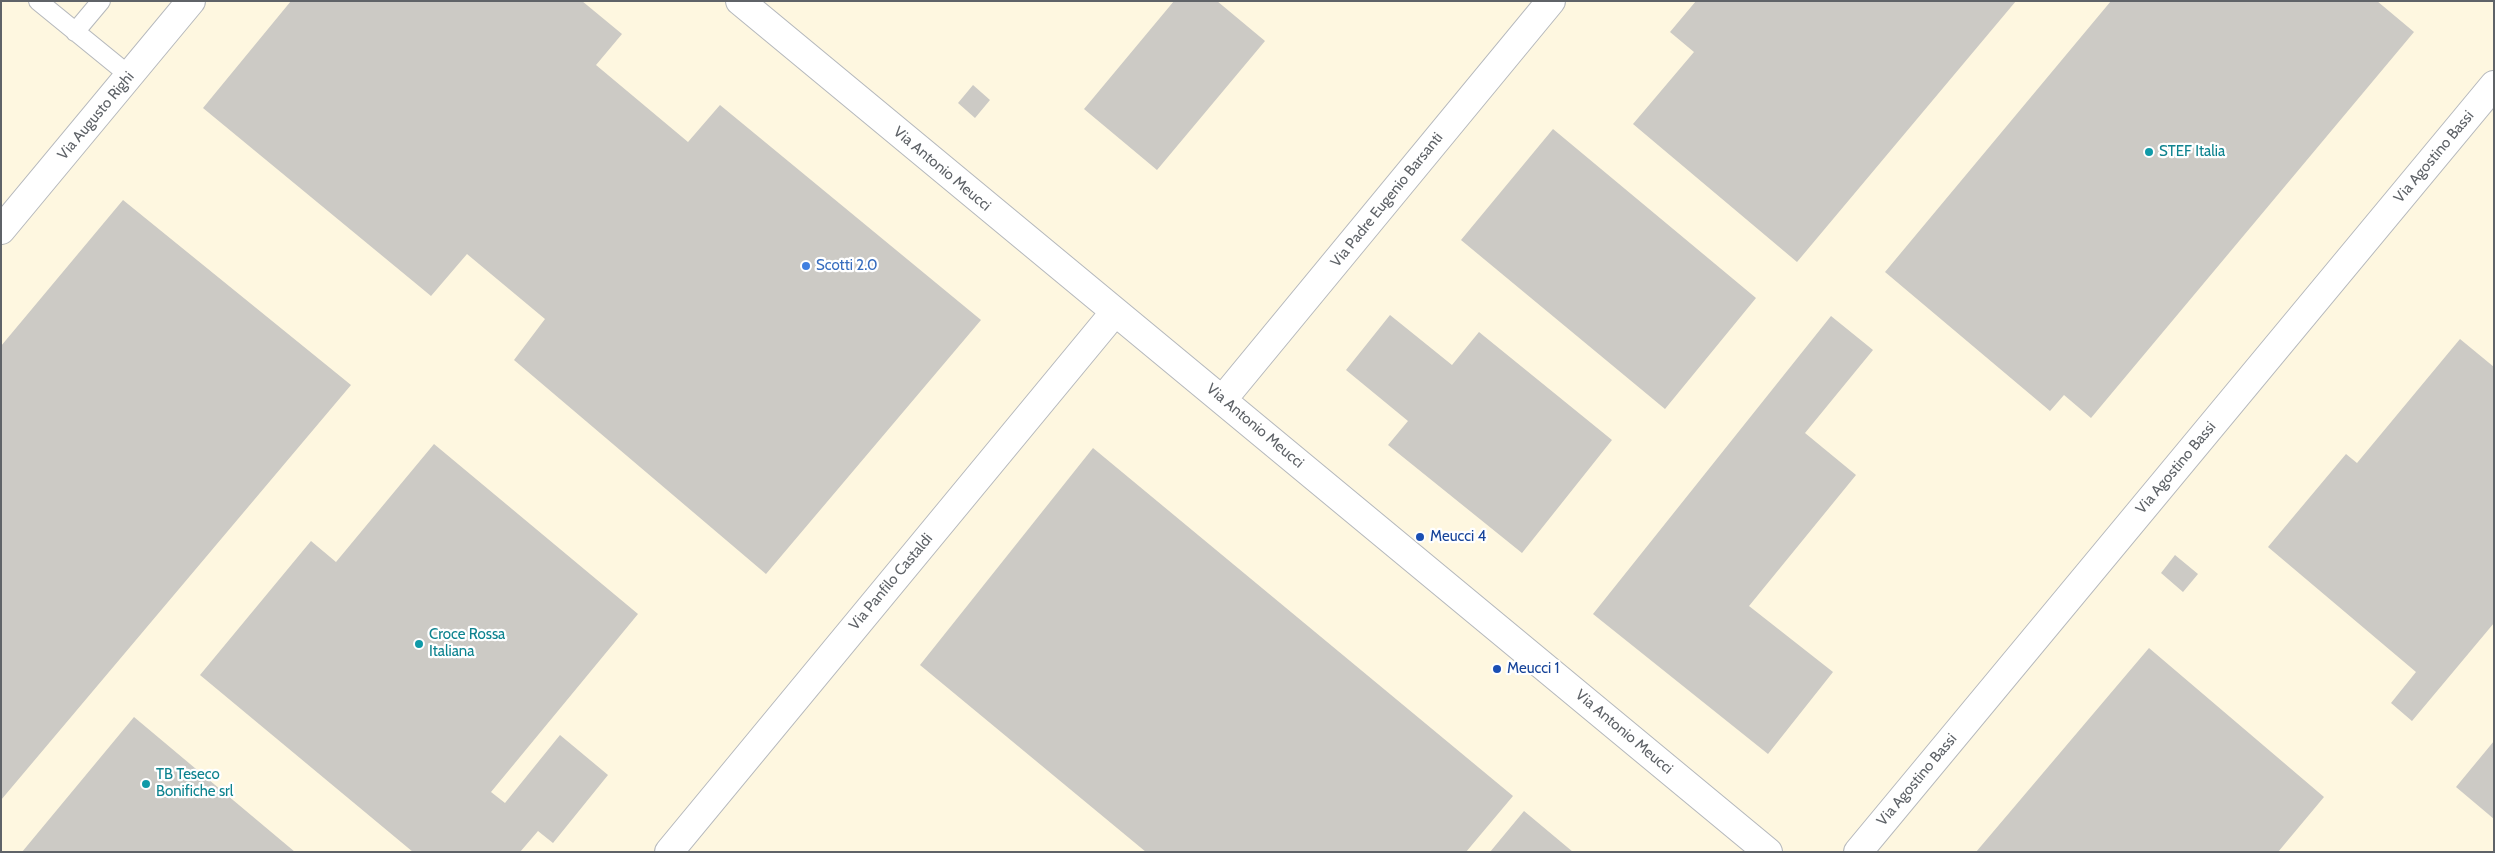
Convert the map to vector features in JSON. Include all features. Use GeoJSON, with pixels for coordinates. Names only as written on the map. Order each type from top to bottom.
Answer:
{"type":"FeatureCollection","features":[{"type":"Feature","properties":{"kind":"street","name":"Via Augusto Righi"},"geometry":{"type":"LineString","coordinates":[[1,230],[191,1]]}},
{"type":"Feature","properties":{"kind":"street","name":"Via Antonio Meucci"},"geometry":{"type":"LineString","coordinates":[[740,1],[1114,313],[1223,399],[1768,852]]}},
{"type":"Feature","properties":{"kind":"street","name":"Via Padre Eugenio Barsanti"},"geometry":{"type":"LineString","coordinates":[[1223,399],[1551,1]]}},
{"type":"Feature","properties":{"kind":"street","name":"Via Agostino Bassi"},"geometry":{"type":"LineString","coordinates":[[1858,852],[2494,85]]}},
{"type":"Feature","properties":{"kind":"street","name":"Via Panfilo Castaldi"},"geometry":{"type":"LineString","coordinates":[[669,852],[1114,313]]}},
{"type":"Feature","properties":{"kind":"lane"},"geometry":{"type":"LineString","coordinates":[[38,1],[130,76]]}},
{"type":"Feature","properties":{"kind":"lane"},"geometry":{"type":"LineString","coordinates":[[75,32],[101,1]]}},
{"type":"Feature","properties":{"kind":"shaded area"},"geometry":{"type":"Polygon","coordinates":[[[1,1],[2494,1],[2494,852],[1,852],[1,1]]]}},
{"type":"Feature","properties":{"kind":"building"},"geometry":{"type":"Polygon","coordinates":[[[291,1],[582,1],[622,34],[596,65],[688,142],[720,105],[981,320],[766,574],[514,360],[545,319],[467,254],[431,296],[203,108],[291,1]]]}},
{"type":"Feature","properties":{"kind":"building"},"geometry":{"type":"Polygon","coordinates":[[[1174,1],[1217,1],[1265,41],[1157,170],[1084,109],[1174,1]]]}},
{"type":"Feature","properties":{"kind":"building"},"geometry":{"type":"Polygon","coordinates":[[[1696,1],[2016,1],[1797,262],[1633,124],[1694,52],[1670,32],[1696,1]]]}},
{"type":"Feature","properties":{"kind":"building","name":"STEF Italia"},"geometry":{"type":"Polygon","coordinates":[[[2111,1],[2377,1],[2414,32],[2091,418],[2064,395],[2050,411],[1885,272],[2111,1]]]}},
{"type":"Feature","properties":{"kind":"building"},"geometry":{"type":"Polygon","coordinates":[[[973,85],[990,100],[975,118],[958,103],[973,85]]]}},
{"type":"Feature","properties":{"kind":"building"},"geometry":{"type":"Polygon","coordinates":[[[1553,129],[1756,298],[1665,409],[1461,240],[1553,129]]]}},
{"type":"Feature","properties":{"kind":"building"},"geometry":{"type":"Polygon","coordinates":[[[123,200],[351,385],[1,800],[1,346],[123,200]]]}},
{"type":"Feature","properties":{"kind":"building"},"geometry":{"type":"Polygon","coordinates":[[[1390,315],[1452,365],[1479,332],[1612,440],[1522,553],[1388,445],[1408,421],[1346,370],[1390,315]]]}},
{"type":"Feature","properties":{"kind":"building"},"geometry":{"type":"Polygon","coordinates":[[[1831,316],[1873,350],[1805,433],[1856,475],[1749,606],[1833,672],[1768,754],[1593,614],[1831,316]]]}},
{"type":"Feature","properties":{"kind":"building"},"geometry":{"type":"Polygon","coordinates":[[[2460,339],[2494,367],[2494,623],[2412,721],[2391,703],[2416,672],[2268,547],[2346,454],[2357,463],[2460,339]]]}},
{"type":"Feature","properties":{"kind":"building","name":"Croce Rossa Italiana"},"geometry":{"type":"Polygon","coordinates":[[[434,444],[638,614],[491,792],[505,803],[560,735],[608,775],[553,843],[538,831],[520,852],[413,852],[200,675],[311,541],[336,562],[434,444]]]}},
{"type":"Feature","properties":{"kind":"building"},"geometry":{"type":"Polygon","coordinates":[[[1093,448],[1513,796],[1466,852],[1146,852],[920,665],[1093,448]]]}},
{"type":"Feature","properties":{"kind":"building"},"geometry":{"type":"Polygon","coordinates":[[[2175,555],[2198,574],[2183,592],[2161,573],[2175,555]]]}},
{"type":"Feature","properties":{"kind":"building"},"geometry":{"type":"Polygon","coordinates":[[[2149,648],[2324,797],[2278,852],[1976,852],[2149,648]]]}},
{"type":"Feature","properties":{"kind":"building","name":"TB Teseco Bonifiche srl"},"geometry":{"type":"Polygon","coordinates":[[[134,717],[295,852],[22,852],[134,717]]]}},
{"type":"Feature","properties":{"kind":"building"},"geometry":{"type":"Polygon","coordinates":[[[2494,741],[2494,819],[2456,787],[2494,741]]]}},
{"type":"Feature","properties":{"kind":"building"},"geometry":{"type":"Polygon","coordinates":[[[1524,811],[1573,852],[1490,852],[1524,811]]]}},
{"type":"Feature","properties":{"kind":"place","name":"STEF Italia"},"geometry":{"type":"Point","coordinates":[2149,152]}},
{"type":"Feature","properties":{"kind":"place","name":"Scotti 2.0"},"geometry":{"type":"Point","coordinates":[806,266]}},
{"type":"Feature","properties":{"kind":"place","name":"Meucci 4"},"geometry":{"type":"Point","coordinates":[1420,537]}},
{"type":"Feature","properties":{"kind":"place","name":"Croce Rossa Italiana"},"geometry":{"type":"Point","coordinates":[419,644]}},
{"type":"Feature","properties":{"kind":"place","name":"Meucci 1"},"geometry":{"type":"Point","coordinates":[1497,669]}},
{"type":"Feature","properties":{"kind":"place","name":"TB Teseco Bonifiche srl"},"geometry":{"type":"Point","coordinates":[146,784]}}]}
